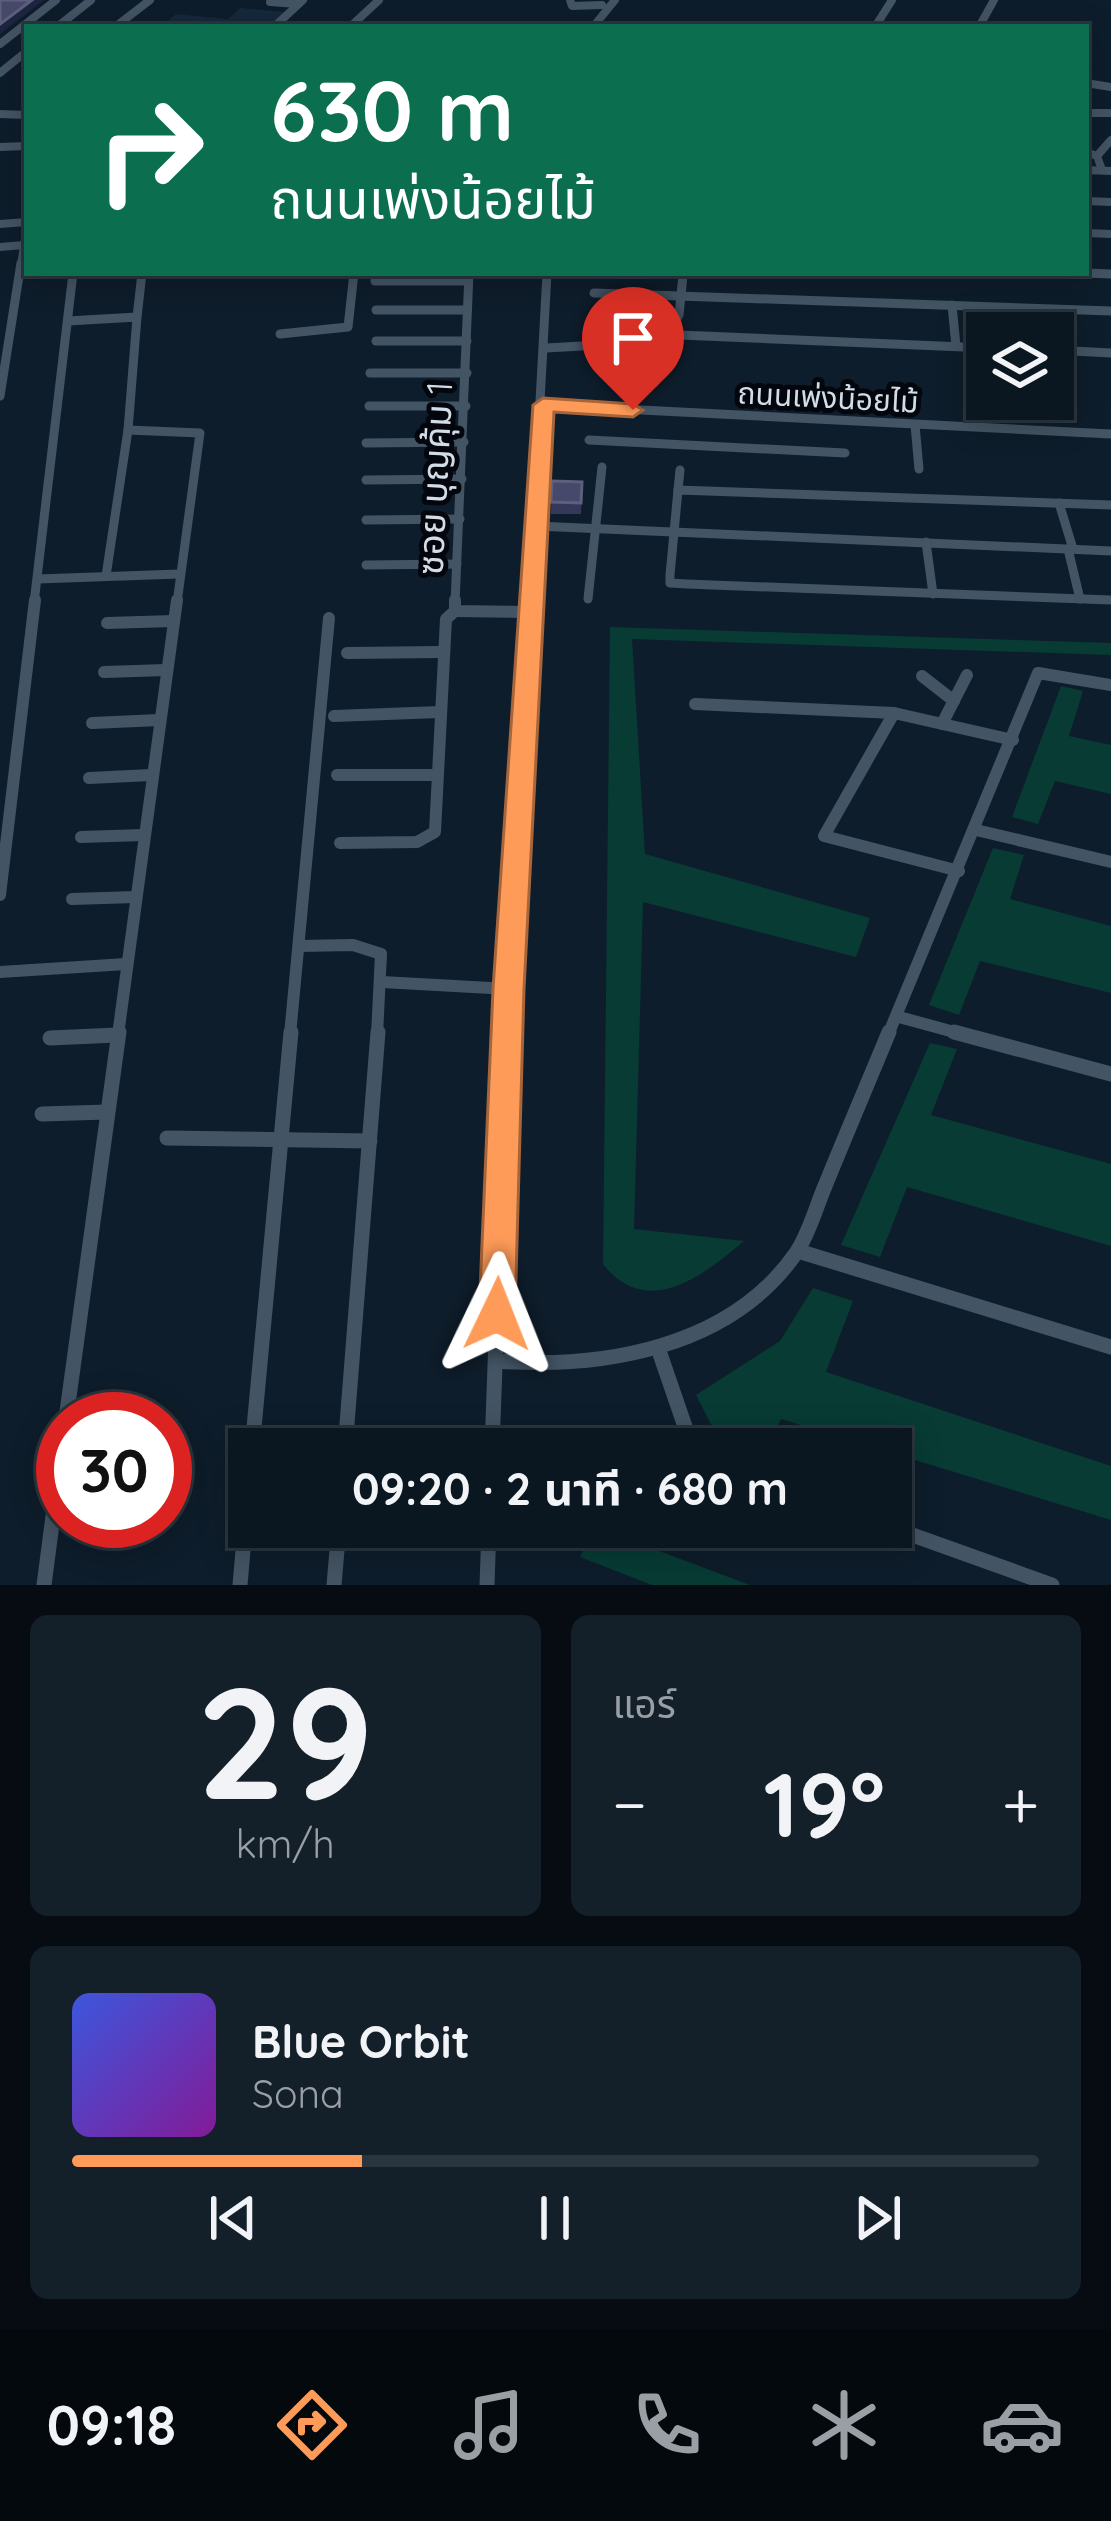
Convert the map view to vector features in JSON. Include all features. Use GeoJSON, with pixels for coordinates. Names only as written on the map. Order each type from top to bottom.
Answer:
{"type":"FeatureCollection","features":[{"type":"Feature","properties":{"kind":"street"},"geometry":{"type":"LineString","coordinates":[[25,24],[56,0]]}},
{"type":"Feature","properties":{"kind":"street"},"geometry":{"type":"LineString","coordinates":[[61,24],[91,0]]}},
{"type":"Feature","properties":{"kind":"street"},"geometry":{"type":"LineString","coordinates":[[120,24],[150,0]]}},
{"type":"Feature","properties":{"kind":"street"},"geometry":{"type":"LineString","coordinates":[[353,24],[379,0]]}},
{"type":"Feature","properties":{"kind":"street"},"geometry":{"type":"LineString","coordinates":[[570,0],[569,4],[585,9],[606,3]]}},
{"type":"Feature","properties":{"kind":"street"},"geometry":{"type":"LineString","coordinates":[[270,2],[300,2]]}},
{"type":"Feature","properties":{"kind":"street"},"geometry":{"type":"LineString","coordinates":[[277,24],[300,2]]}},
{"type":"Feature","properties":{"kind":"street"},"geometry":{"type":"LineString","coordinates":[[0,44],[24,25]]}},
{"type":"Feature","properties":{"kind":"street"},"geometry":{"type":"LineString","coordinates":[[0,73],[24,53]]}},
{"type":"Feature","properties":{"kind":"street"},"geometry":{"type":"LineString","coordinates":[[1097,156],[1111,140]]}},
{"type":"Feature","properties":{"kind":"street"},"geometry":{"type":"LineString","coordinates":[[1089,153],[1097,156],[1106,171]]}},
{"type":"Feature","properties":{"kind":"street"},"geometry":{"type":"LineString","coordinates":[[0,247],[24,245],[5,321],[0,396]]}},
{"type":"Feature","properties":{"kind":"street"},"geometry":{"type":"LineString","coordinates":[[0,271],[20,270]]}},
{"type":"Feature","properties":{"kind":"street"},"geometry":{"type":"LineString","coordinates":[[0,896],[73,276]]}},
{"type":"Feature","properties":{"kind":"street"},"geometry":{"type":"LineString","coordinates":[[106,576],[128,430],[142,276]]}},
{"type":"Feature","properties":{"kind":"street"},"geometry":{"type":"LineString","coordinates":[[280,334],[347,327],[354,276]]}},
{"type":"Feature","properties":{"kind":"street"},"geometry":{"type":"LineString","coordinates":[[493,1428],[508,989],[547,276]]}},
{"type":"Feature","properties":{"kind":"street"},"geometry":{"type":"LineString","coordinates":[[675,335],[683,276]]}},
{"type":"Feature","properties":{"kind":"street"},"geometry":{"type":"LineString","coordinates":[[375,281],[469,277]]}},
{"type":"Feature","properties":{"kind":"street","name":"ซอย บุญคุ้ม 1"},"geometry":{"type":"LineString","coordinates":[[469,277],[460,519],[450,615],[530,612]]}},
{"type":"Feature","properties":{"kind":"street"},"geometry":{"type":"LineString","coordinates":[[0,294],[15,293]]}},
{"type":"Feature","properties":{"kind":"street"},"geometry":{"type":"LineString","coordinates":[[594,293],[1111,311]]}},
{"type":"Feature","properties":{"kind":"street"},"geometry":{"type":"LineString","coordinates":[[952,305],[956,346]]}},
{"type":"Feature","properties":{"kind":"street"},"geometry":{"type":"LineString","coordinates":[[376,310],[467,310]]}},
{"type":"Feature","properties":{"kind":"street"},"geometry":{"type":"LineString","coordinates":[[68,321],[137,317]]}},
{"type":"Feature","properties":{"kind":"street"},"geometry":{"type":"LineString","coordinates":[[546,345],[675,335],[966,348]]}},
{"type":"Feature","properties":{"kind":"street"},"geometry":{"type":"LineString","coordinates":[[675,335],[966,350]]}},
{"type":"Feature","properties":{"kind":"street"},"geometry":{"type":"LineString","coordinates":[[376,341],[467,341]]}},
{"type":"Feature","properties":{"kind":"street"},"geometry":{"type":"LineString","coordinates":[[1074,354],[1111,356]]}},
{"type":"Feature","properties":{"kind":"street"},"geometry":{"type":"LineString","coordinates":[[370,373],[467,373]]}},
{"type":"Feature","properties":{"kind":"street","name":"ถนนเพ่งน้อยไม้"},"geometry":{"type":"LineString","coordinates":[[543,405],[1111,434]]}},
{"type":"Feature","properties":{"kind":"street"},"geometry":{"type":"LineString","coordinates":[[369,406],[466,406]]}},
{"type":"Feature","properties":{"kind":"street"},"geometry":{"type":"LineString","coordinates":[[673,444],[677,413]]}},
{"type":"Feature","properties":{"kind":"street"},"geometry":{"type":"LineString","coordinates":[[775,449],[778,419]]}},
{"type":"Feature","properties":{"kind":"street"},"geometry":{"type":"LineString","coordinates":[[915,425],[919,469]]}},
{"type":"Feature","properties":{"kind":"street"},"geometry":{"type":"LineString","coordinates":[[70,1392],[200,433],[128,430]]}},
{"type":"Feature","properties":{"kind":"street"},"geometry":{"type":"LineString","coordinates":[[589,440],[845,453]]}},
{"type":"Feature","properties":{"kind":"street"},"geometry":{"type":"LineString","coordinates":[[366,442],[464,442]]}},
{"type":"Feature","properties":{"kind":"street"},"geometry":{"type":"LineString","coordinates":[[588,599],[602,467]]}},
{"type":"Feature","properties":{"kind":"street"},"geometry":{"type":"LineString","coordinates":[[668,600],[680,470]]}},
{"type":"Feature","properties":{"kind":"street"},"geometry":{"type":"LineString","coordinates":[[366,480],[462,479]]}},
{"type":"Feature","properties":{"kind":"street"},"geometry":{"type":"LineString","coordinates":[[678,490],[1111,505]]}},
{"type":"Feature","properties":{"kind":"street"},"geometry":{"type":"LineString","coordinates":[[1059,503],[1080,599]]}},
{"type":"Feature","properties":{"kind":"street"},"geometry":{"type":"LineString","coordinates":[[366,520],[460,519]]}},
{"type":"Feature","properties":{"kind":"street"},"geometry":{"type":"LineString","coordinates":[[536,526],[1111,551]]}},
{"type":"Feature","properties":{"kind":"street"},"geometry":{"type":"LineString","coordinates":[[926,542],[933,594]]}},
{"type":"Feature","properties":{"kind":"street"},"geometry":{"type":"LineString","coordinates":[[366,565],[457,564]]}},
{"type":"Feature","properties":{"kind":"street"},"geometry":{"type":"LineString","coordinates":[[38,579],[179,574]]}},
{"type":"Feature","properties":{"kind":"street"},"geometry":{"type":"LineString","coordinates":[[670,583],[1111,600]]}},
{"type":"Feature","properties":{"kind":"street"},"geometry":{"type":"LineString","coordinates":[[340,843],[418,842],[435,832],[442,652],[450,615]]}},
{"type":"Feature","properties":{"kind":"street"},"geometry":{"type":"LineString","coordinates":[[254,1428],[329,618]]}},
{"type":"Feature","properties":{"kind":"street"},"geometry":{"type":"LineString","coordinates":[[106,623],[173,621]]}},
{"type":"Feature","properties":{"kind":"street"},"geometry":{"type":"LineString","coordinates":[[347,653],[442,652]]}},
{"type":"Feature","properties":{"kind":"street"},"geometry":{"type":"LineString","coordinates":[[104,672],[166,670]]}},
{"type":"Feature","properties":{"kind":"street"},"geometry":{"type":"LineString","coordinates":[[496,1360],[579,1365],[658,1348],[737,1311],[777,1281],[798,1251],[1040,672],[1111,685]]}},
{"type":"Feature","properties":{"kind":"street"},"geometry":{"type":"LineString","coordinates":[[942,724],[967,675]]}},
{"type":"Feature","properties":{"kind":"street"},"geometry":{"type":"LineString","coordinates":[[922,676],[954,701]]}},
{"type":"Feature","properties":{"kind":"street"},"geometry":{"type":"LineString","coordinates":[[695,704],[894,713],[1013,740]]}},
{"type":"Feature","properties":{"kind":"street"},"geometry":{"type":"LineString","coordinates":[[334,716],[440,712]]}},
{"type":"Feature","properties":{"kind":"street"},"geometry":{"type":"LineString","coordinates":[[894,713],[825,836],[958,871]]}},
{"type":"Feature","properties":{"kind":"street"},"geometry":{"type":"LineString","coordinates":[[92,723],[159,720]]}},
{"type":"Feature","properties":{"kind":"street"},"geometry":{"type":"LineString","coordinates":[[89,778],[151,775]]}},
{"type":"Feature","properties":{"kind":"street"},"geometry":{"type":"LineString","coordinates":[[338,775],[437,775]]}},
{"type":"Feature","properties":{"kind":"street"},"geometry":{"type":"LineString","coordinates":[[976,830],[1111,862]]}},
{"type":"Feature","properties":{"kind":"street"},"geometry":{"type":"LineString","coordinates":[[81,838],[142,836]]}},
{"type":"Feature","properties":{"kind":"street"},"geometry":{"type":"LineString","coordinates":[[72,899],[135,897]]}},
{"type":"Feature","properties":{"kind":"street"},"geometry":{"type":"LineString","coordinates":[[299,946],[353,945],[376,950],[382,963],[347,1428]]}},
{"type":"Feature","properties":{"kind":"street"},"geometry":{"type":"LineString","coordinates":[[0,972],[126,964]]}},
{"type":"Feature","properties":{"kind":"street"},"geometry":{"type":"LineString","coordinates":[[382,982],[508,989]]}},
{"type":"Feature","properties":{"kind":"street"},"geometry":{"type":"LineString","coordinates":[[899,1017],[1111,1073]]}},
{"type":"Feature","properties":{"kind":"street"},"geometry":{"type":"LineString","coordinates":[[50,1038],[117,1035]]}},
{"type":"Feature","properties":{"kind":"street"},"geometry":{"type":"LineString","coordinates":[[42,1114],[106,1112]]}},
{"type":"Feature","properties":{"kind":"street"},"geometry":{"type":"LineString","coordinates":[[167,1138],[370,1141]]}},
{"type":"Feature","properties":{"kind":"street"},"geometry":{"type":"LineString","coordinates":[[798,1251],[1111,1347]]}},
{"type":"Feature","properties":{"kind":"street"},"geometry":{"type":"LineString","coordinates":[[658,1348],[686,1428]]}},
{"type":"Feature","properties":{"kind":"street"},"geometry":{"type":"LineString","coordinates":[[912,1535],[1052,1585]]}},
{"type":"Feature","properties":{"kind":"street"},"geometry":{"type":"LineString","coordinates":[[44,1585],[49,1548]]}},
{"type":"Feature","properties":{"kind":"street"},"geometry":{"type":"LineString","coordinates":[[240,1585],[243,1548]]}},
{"type":"Feature","properties":{"kind":"street"},"geometry":{"type":"LineString","coordinates":[[334,1585],[337,1548]]}},
{"type":"Feature","properties":{"kind":"street"},"geometry":{"type":"LineString","coordinates":[[487,1585],[488,1548]]}},
{"type":"Feature","properties":{"kind":"shaded area"},"geometry":{"type":"Polygon","coordinates":[[[240,8],[286,12],[273,24],[164,24],[176,14],[228,19],[240,8]]]}},
{"type":"Feature","properties":{"kind":"shaded area"},"geometry":{"type":"Polygon","coordinates":[[[610,627],[1111,643],[1111,655],[632,639],[645,854],[870,918],[856,957],[643,902],[634,1229],[744,1241],[693,1278],[656,1291],[620,1281],[603,1264],[610,627]]]}},
{"type":"Feature","properties":{"kind":"shaded area"},"geometry":{"type":"Polygon","coordinates":[[[1061,686],[1083,691],[1069,736],[1111,745],[1111,794],[1055,781],[1038,824],[1012,817],[1061,686]]]}},
{"type":"Feature","properties":{"kind":"shaded area"},"geometry":{"type":"Polygon","coordinates":[[[993,848],[1024,855],[1010,899],[1111,926],[1111,993],[980,961],[959,1015],[929,1005],[993,848]]]}},
{"type":"Feature","properties":{"kind":"shaded area"},"geometry":{"type":"Polygon","coordinates":[[[930,1043],[957,1049],[931,1115],[1111,1164],[1111,1246],[907,1187],[880,1257],[841,1245],[930,1043]]]}},
{"type":"Feature","properties":{"kind":"shaded area"},"geometry":{"type":"Polygon","coordinates":[[[813,1288],[853,1301],[826,1372],[1111,1466],[1111,1520],[912,1459],[912,1428],[810,1428],[781,1419],[777,1428],[713,1428],[696,1395],[780,1341],[813,1288]]]}},
{"type":"Feature","properties":{"kind":"shaded area"},"geometry":{"type":"Polygon","coordinates":[[[584,1548],[651,1548],[750,1585],[652,1585],[580,1557],[584,1548]]]}},
{"type":"Feature","properties":{"kind":"building"},"geometry":{"type":"Polygon","coordinates":[[[0,0],[32,0],[0,24],[0,0]]]}},
{"type":"Feature","properties":{"kind":"building"},"geometry":{"type":"Polygon","coordinates":[[[552,481],[582,482],[581,503],[551,502],[552,481]]]}},
{"type":"Feature","properties":{"kind":"route"},"geometry":{"type":"LineString","coordinates":[[497,1314],[508,989],[543,405],[633,410]]}}]}
